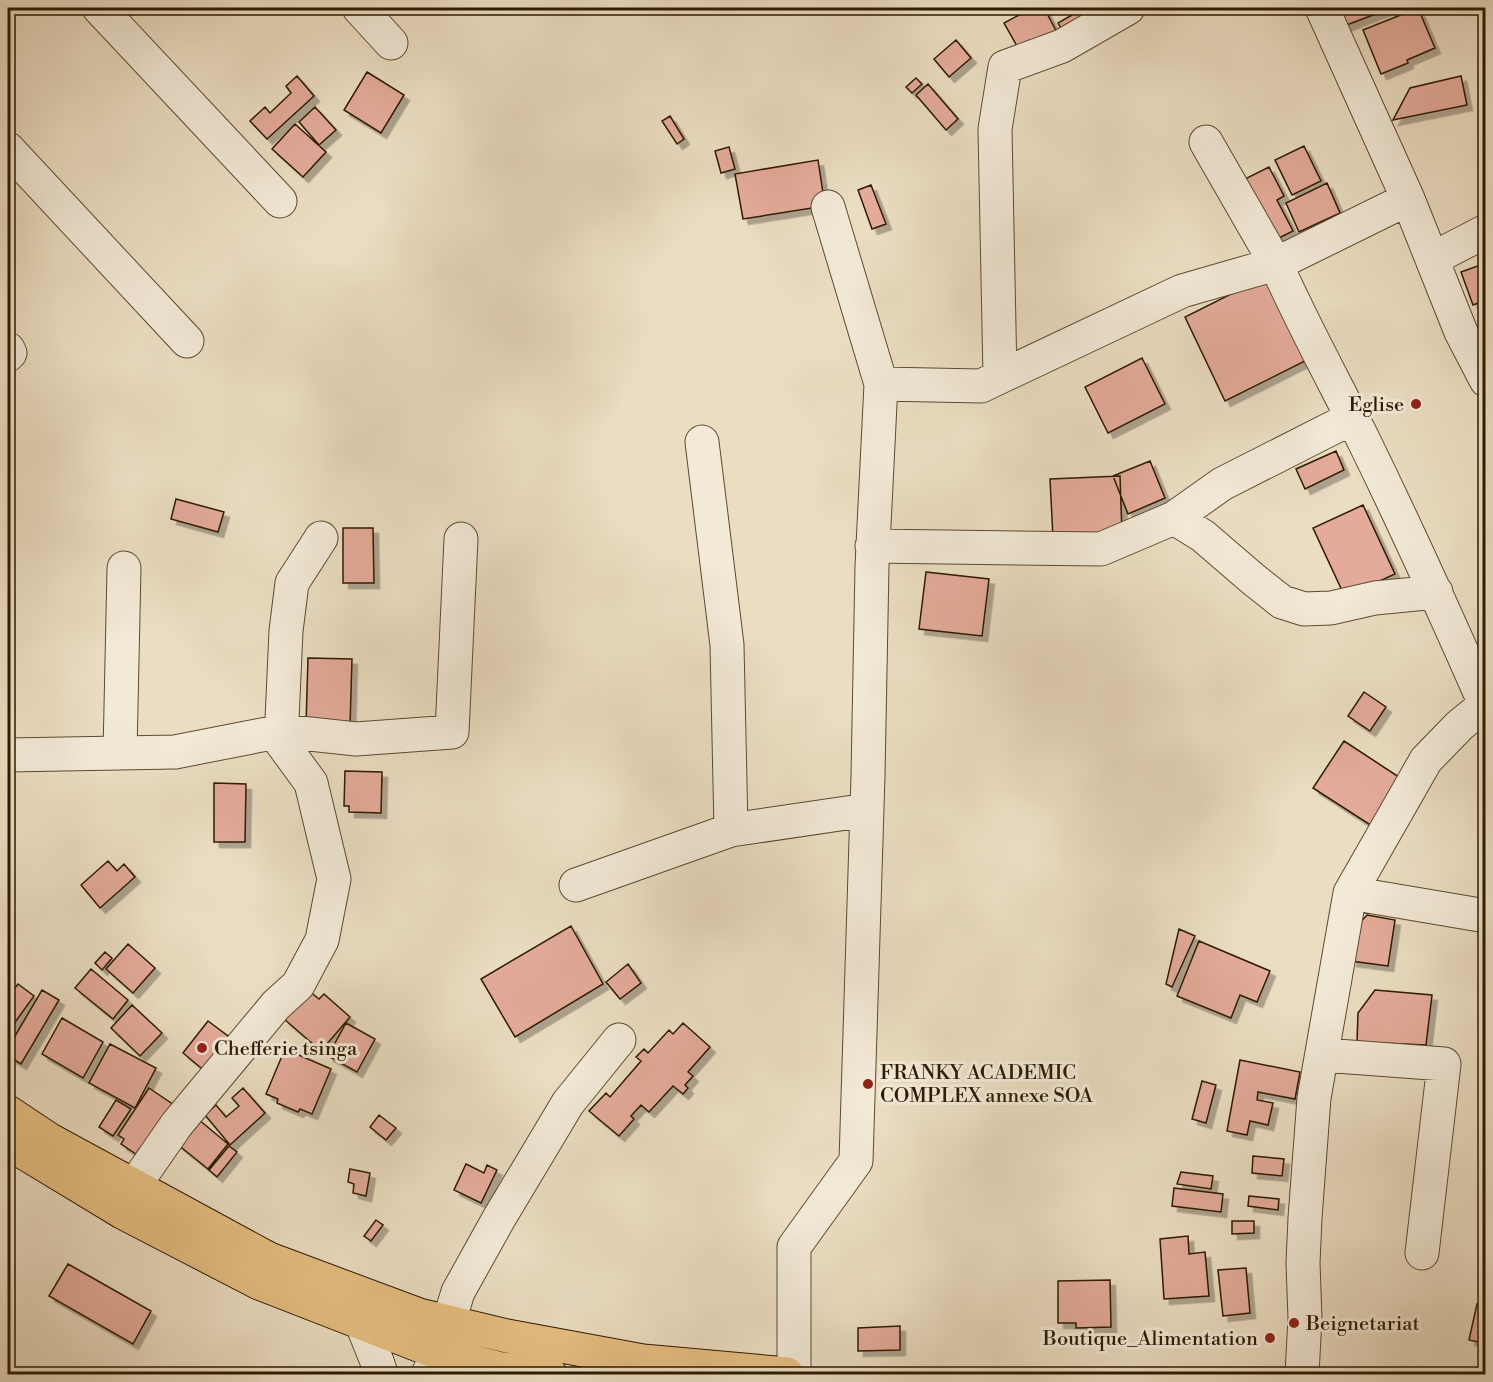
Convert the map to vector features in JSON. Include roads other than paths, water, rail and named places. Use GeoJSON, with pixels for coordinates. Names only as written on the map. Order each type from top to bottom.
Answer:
{"type":"FeatureCollection","features":[{"type":"Feature","properties":{"kind":"main road"},"geometry":{"type":"LineString","coordinates":[[8,1112],[50,1140],[269,1259],[419,1316],[432,1340],[488,1371],[550,1374]]}},
{"type":"Feature","properties":{"kind":"main road"},"geometry":{"type":"LineString","coordinates":[[8,1143],[122,1212],[259,1283],[362,1324],[432,1340],[507,1336],[643,1361],[787,1374]]}},
{"type":"Feature","properties":{"kind":"street"},"geometry":{"type":"LineString","coordinates":[[99,8],[280,201]]}},
{"type":"Feature","properties":{"kind":"street"},"geometry":{"type":"LineString","coordinates":[[359,8],[391,43]]}},
{"type":"Feature","properties":{"kind":"street"},"geometry":{"type":"LineString","coordinates":[[1000,377],[995,129],[1005,67],[1062,46],[1128,8]]}},
{"type":"Feature","properties":{"kind":"street"},"geometry":{"type":"LineString","coordinates":[[1322,8],[1408,200],[1461,332],[1485,380]]}},
{"type":"Feature","properties":{"kind":"street"},"geometry":{"type":"LineString","coordinates":[[1206,142],[1276,264],[1436,592],[1485,704],[1460,725],[1426,760],[1350,893],[1314,1098],[1303,1263],[1305,1318],[1302,1374]]}},
{"type":"Feature","properties":{"kind":"street"},"geometry":{"type":"LineString","coordinates":[[8,149],[187,341]]}},
{"type":"Feature","properties":{"kind":"street"},"geometry":{"type":"LineString","coordinates":[[881,384],[981,386],[1182,291],[1276,264],[1408,200]]}},
{"type":"Feature","properties":{"kind":"street"},"geometry":{"type":"LineString","coordinates":[[794,1374],[794,1247],[856,1161],[873,546],[881,384],[828,207]]}},
{"type":"Feature","properties":{"kind":"street"},"geometry":{"type":"LineString","coordinates":[[1432,259],[1485,231]]}},
{"type":"Feature","properties":{"kind":"street"},"geometry":{"type":"LineString","coordinates":[[8,350],[10,353],[8,355]]}},
{"type":"Feature","properties":{"kind":"street"},"geometry":{"type":"LineString","coordinates":[[873,546],[1101,549],[1174,518],[1221,484],[1352,418]]}},
{"type":"Feature","properties":{"kind":"street"},"geometry":{"type":"LineString","coordinates":[[702,442],[727,645],[731,830]]}},
{"type":"Feature","properties":{"kind":"street"},"geometry":{"type":"LineString","coordinates":[[1174,518],[1203,536],[1282,602],[1304,609],[1331,608],[1375,598],[1436,592]]}},
{"type":"Feature","properties":{"kind":"street"},"geometry":{"type":"LineString","coordinates":[[134,1186],[177,1124],[276,1005],[298,985],[322,940],[334,879],[311,783],[281,741],[286,631],[292,583],[321,538]]}},
{"type":"Feature","properties":{"kind":"street"},"geometry":{"type":"LineString","coordinates":[[8,755],[176,752],[282,731],[357,739],[452,732],[462,538]]}},
{"type":"Feature","properties":{"kind":"street"},"geometry":{"type":"LineString","coordinates":[[120,753],[124,568]]}},
{"type":"Feature","properties":{"kind":"street"},"geometry":{"type":"LineString","coordinates":[[576,885],[731,830],[867,810]]}},
{"type":"Feature","properties":{"kind":"street"},"geometry":{"type":"LineString","coordinates":[[1350,893],[1485,916]]}},
{"type":"Feature","properties":{"kind":"street"},"geometry":{"type":"LineString","coordinates":[[432,1340],[498,1220],[568,1103],[619,1040]]}},
{"type":"Feature","properties":{"kind":"street"},"geometry":{"type":"LineString","coordinates":[[1323,1055],[1444,1064],[1422,1253]]}},
{"type":"Feature","properties":{"kind":"street"},"geometry":{"type":"LineString","coordinates":[[362,1324],[381,1374]]}},
{"type":"Feature","properties":{"kind":"place","name":"Eglise"},"geometry":{"type":"Point","coordinates":[1416,404]}},
{"type":"Feature","properties":{"kind":"place","name":"Chefferie tsinga"},"geometry":{"type":"Point","coordinates":[202,1048]}},
{"type":"Feature","properties":{"kind":"place","name":"FRANKY ACADEMIC COMPLEX annexe SOA"},"geometry":{"type":"Point","coordinates":[868,1084]}},
{"type":"Feature","properties":{"kind":"place","name":"Beignetariat"},"geometry":{"type":"Point","coordinates":[1294,1323]}},
{"type":"Feature","properties":{"kind":"place","name":"Boutique_Alimentation"},"geometry":{"type":"Point","coordinates":[1270,1338]}}]}
